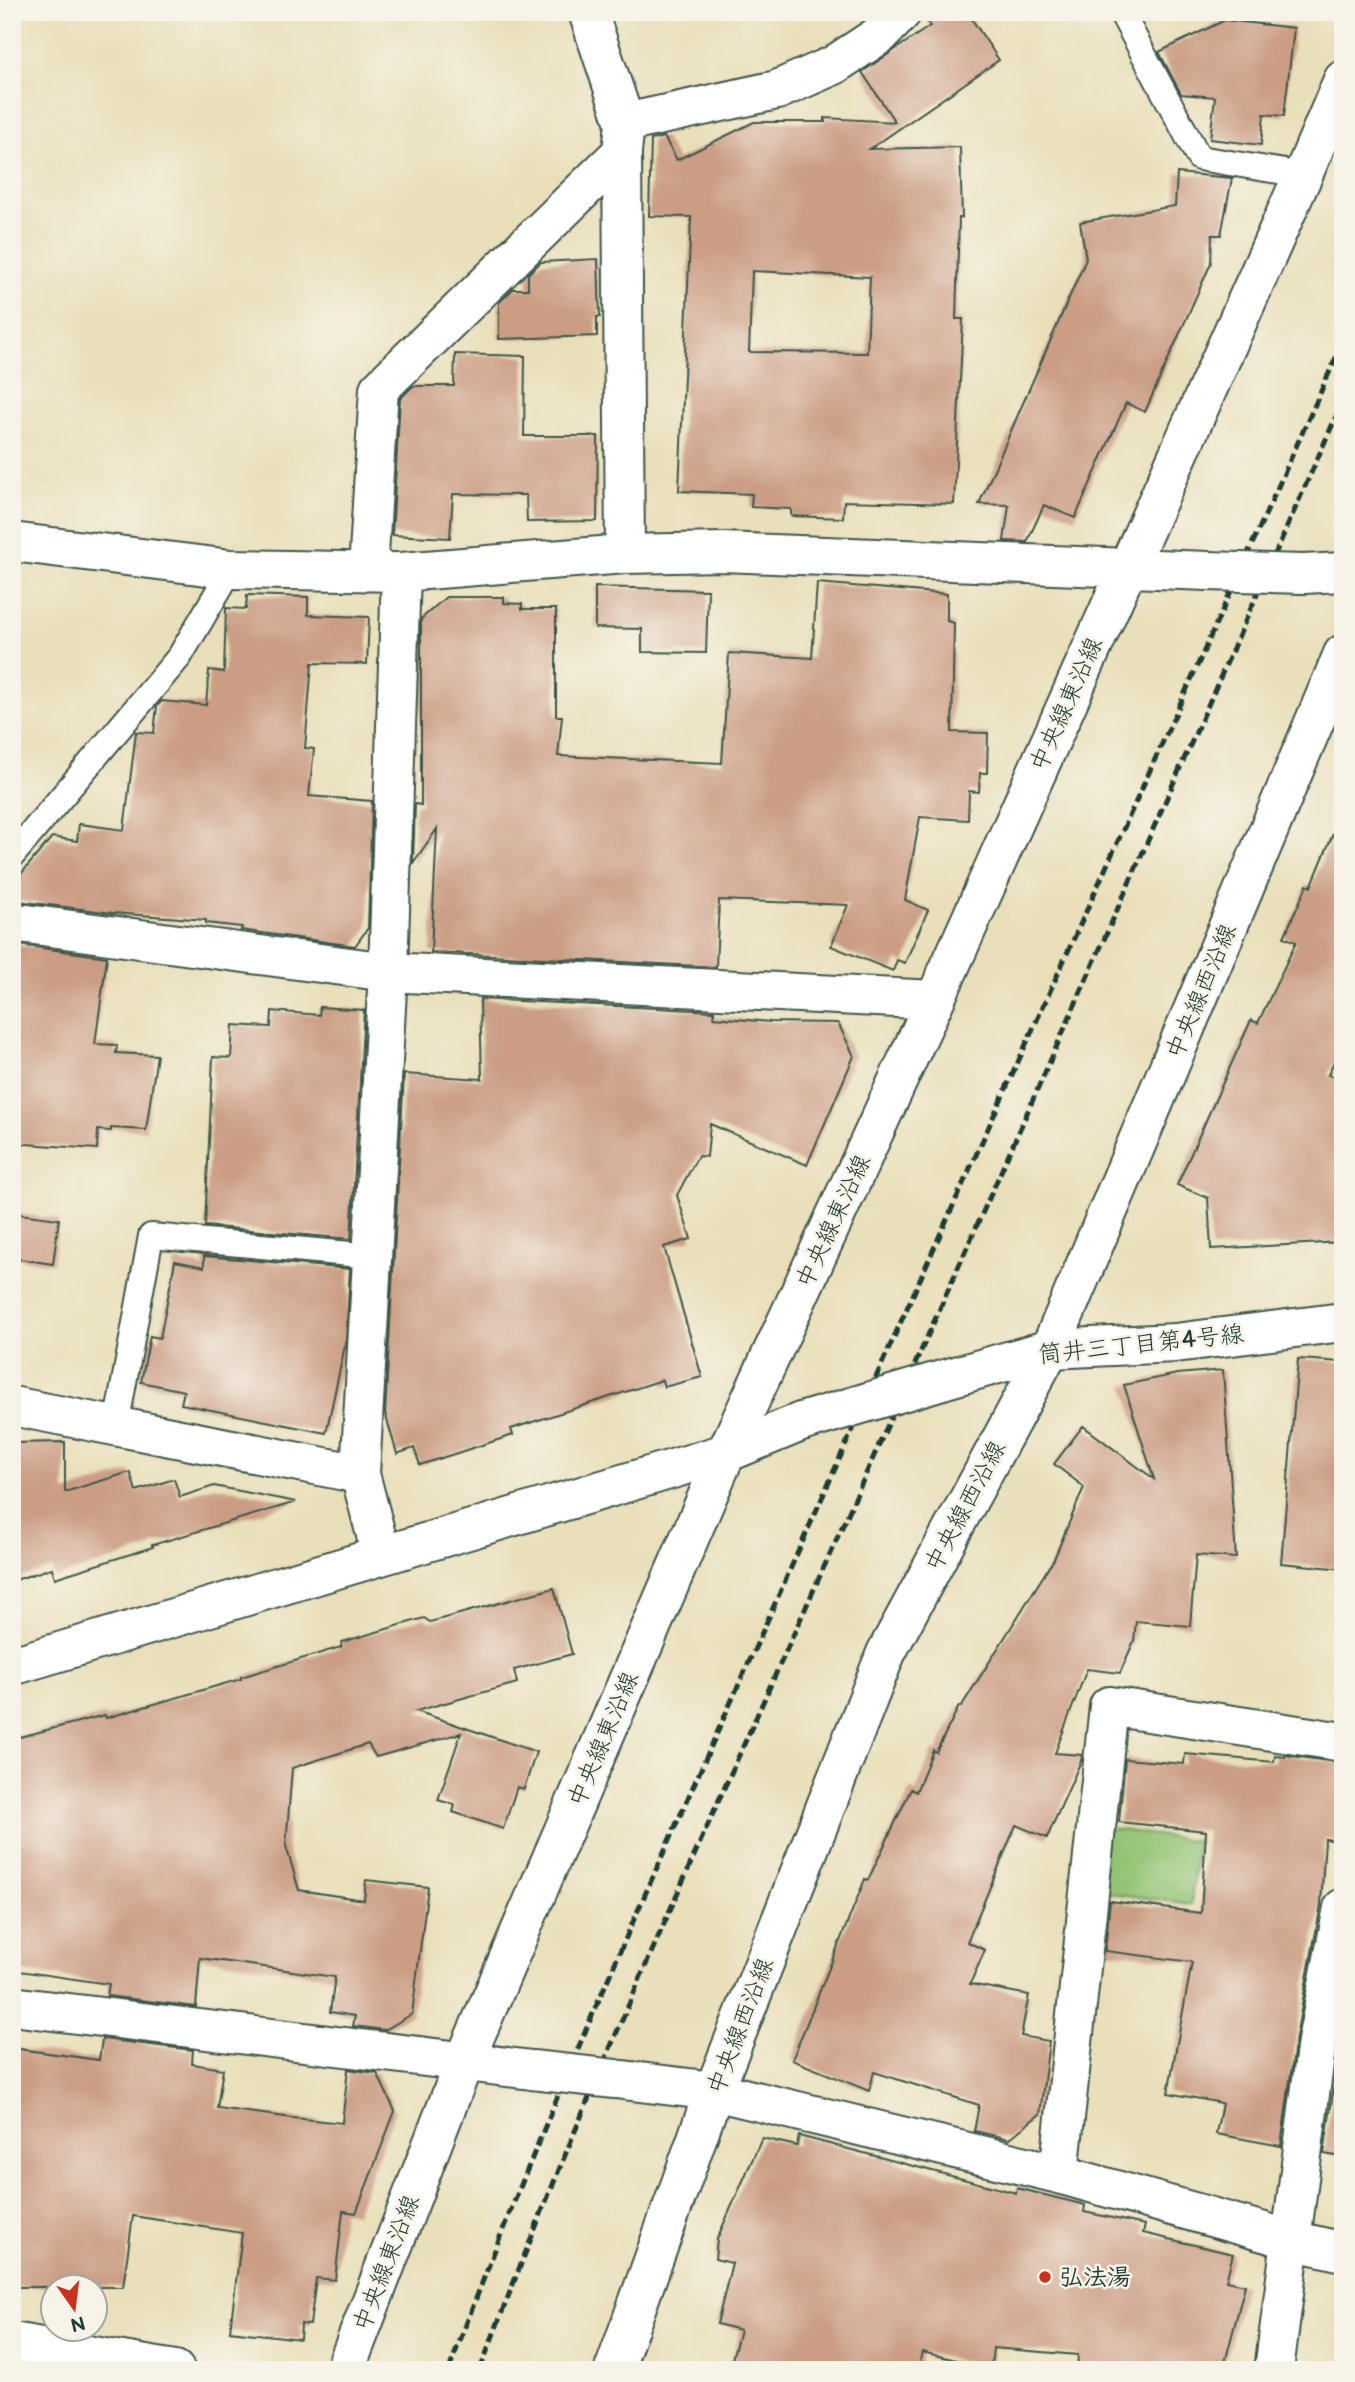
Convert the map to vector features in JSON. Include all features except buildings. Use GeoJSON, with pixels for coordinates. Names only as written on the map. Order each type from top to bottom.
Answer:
{"type":"FeatureCollection","features":[{"type":"Feature","properties":{"kind":"street"},"geometry":{"type":"LineString","coordinates":[[588,12],[624,137],[625,554]]}},
{"type":"Feature","properties":{"kind":"street"},"geometry":{"type":"LineString","coordinates":[[381,1554],[359,1474],[388,972],[384,572],[379,389],[624,137],[777,90],[834,65],[881,34],[902,12]]}},
{"type":"Feature","properties":{"kind":"street","name":"中央線東沿線"},"geometry":{"type":"LineString","coordinates":[[345,2370],[464,2062],[726,1453],[935,1000],[1343,80]]}},
{"type":"Feature","properties":{"kind":"street"},"geometry":{"type":"LineString","coordinates":[[12,542],[231,569],[384,572],[625,554],[723,552],[1303,574],[1343,572]]}},
{"type":"Feature","properties":{"kind":"street","name":"中央線西沿線"},"geometry":{"type":"LineString","coordinates":[[614,2370],[714,2091],[886,1653],[1050,1349],[1343,654]]}},
{"type":"Feature","properties":{"kind":"street"},"geometry":{"type":"LineString","coordinates":[[12,922],[388,972],[935,1000]]}},
{"type":"Feature","properties":{"kind":"street","name":"筒井三丁目第4号線"},"geometry":{"type":"LineString","coordinates":[[12,1666],[726,1453],[801,1422],[1050,1349],[1175,1343],[1343,1322]]}},
{"type":"Feature","properties":{"kind":"street"},"geometry":{"type":"LineString","coordinates":[[12,1406],[359,1474]]}},
{"type":"Feature","properties":{"kind":"street"},"geometry":{"type":"LineString","coordinates":[[1059,2174],[1109,1706],[1343,1742]]}},
{"type":"Feature","properties":{"kind":"street"},"geometry":{"type":"LineString","coordinates":[[1274,2370],[1292,2240],[1330,2042],[1343,1908]]}},
{"type":"Feature","properties":{"kind":"street"},"geometry":{"type":"LineString","coordinates":[[12,2006],[714,2091],[1059,2174],[1343,2252]]}},
{"type":"Feature","properties":{"kind":"street"},"geometry":{"type":"LineString","coordinates":[[12,2343],[175,2370]]}},
{"type":"Feature","properties":{"kind":"lane"},"geometry":{"type":"LineString","coordinates":[[1121,12],[1199,158],[1303,175]]}},
{"type":"Feature","properties":{"kind":"lane"},"geometry":{"type":"LineString","coordinates":[[12,856],[180,656],[231,569]]}},
{"type":"Feature","properties":{"kind":"lane"},"geometry":{"type":"LineString","coordinates":[[116,1426],[151,1236],[372,1256]]}},
{"type":"Feature","properties":{"kind":"green space"},"geometry":{"type":"Polygon","coordinates":[[[1102,1827],[1197,1841],[1191,1904],[1094,1891],[1102,1827]]]}},
{"type":"Feature","properties":{"kind":"railway"},"geometry":{"type":"LineString","coordinates":[[449,2370],[527,2170],[654,1875],[1343,342]]}},
{"type":"Feature","properties":{"kind":"railway"},"geometry":{"type":"LineString","coordinates":[[480,2370],[523,2258],[663,1926],[1343,401]]}},
{"type":"Feature","properties":{"kind":"place","name":"弘法湯"},"geometry":{"type":"Point","coordinates":[1045,2277]}}]}
